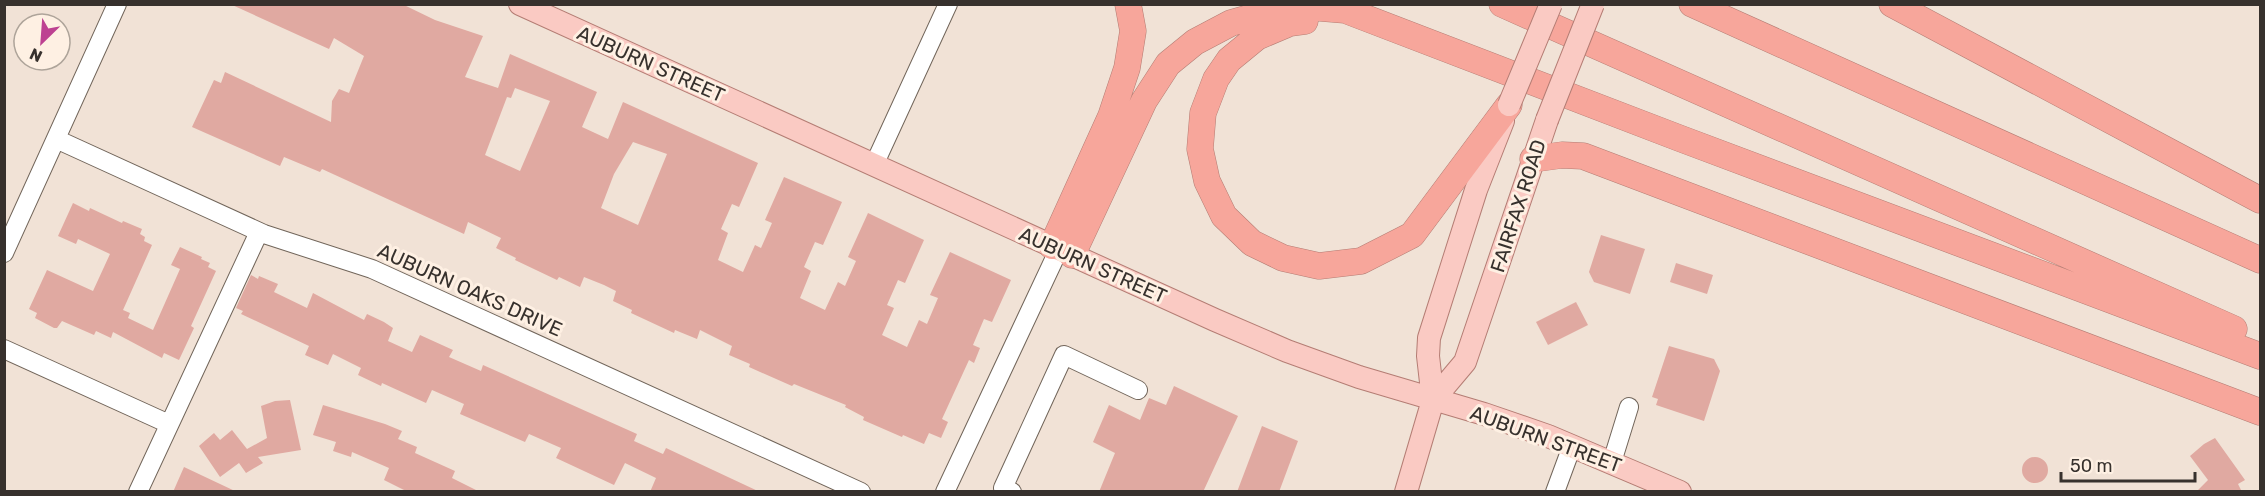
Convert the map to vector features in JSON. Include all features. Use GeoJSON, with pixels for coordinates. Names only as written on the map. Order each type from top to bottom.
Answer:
{"type":"FeatureCollection","features":[{"type":"Feature","properties":{"kind":"highway"},"geometry":{"type":"LineString","coordinates":[[1061,250],[1127,68],[1132,31],[1128,4]]}},
{"type":"Feature","properties":{"kind":"highway"},"geometry":{"type":"LineString","coordinates":[[1502,4],[2260,341]]}},
{"type":"Feature","properties":{"kind":"highway"},"geometry":{"type":"LineString","coordinates":[[1692,4],[2260,260]]}},
{"type":"Feature","properties":{"kind":"highway"},"geometry":{"type":"LineString","coordinates":[[1892,4],[2260,200]]}},
{"type":"Feature","properties":{"kind":"highway"},"geometry":{"type":"LineString","coordinates":[[1061,250],[1144,101],[1168,64],[1195,42],[1231,22],[1266,13],[1309,8],[1345,10],[2260,356]]}},
{"type":"Feature","properties":{"kind":"highway"},"geometry":{"type":"LineString","coordinates":[[1390,26],[1322,19],[1290,23],[1257,37],[1229,60],[1216,79],[1203,113],[1200,149],[1202,160],[1207,181],[1224,216],[1252,243],[1283,258],[1319,266],[1361,261],[1412,235],[1509,105]]}},
{"type":"Feature","properties":{"kind":"highway"},"geometry":{"type":"LineString","coordinates":[[1533,159],[1562,155],[1583,156],[2260,412]]}},
{"type":"Feature","properties":{"kind":"main road","name":"AUBURN STREET"},"geometry":{"type":"LineString","coordinates":[[520,4],[1287,351],[1359,377],[1484,414],[1572,446],[1678,491]]}},
{"type":"Feature","properties":{"kind":"main road","name":"FAIRFAX ROAD"},"geometry":{"type":"LineString","coordinates":[[1406,492],[1433,400],[1428,356],[1430,338],[1476,190],[1551,4]]}},
{"type":"Feature","properties":{"kind":"main road","name":"FAIRFAX ROAD"},"geometry":{"type":"LineString","coordinates":[[1433,400],[1465,362],[1518,210],[1533,159],[1593,4]]}},
{"type":"Feature","properties":{"kind":"street"},"geometry":{"type":"LineString","coordinates":[[4,252],[117,4]]}},
{"type":"Feature","properties":{"kind":"street"},"geometry":{"type":"LineString","coordinates":[[874,165],[948,4]]}},
{"type":"Feature","properties":{"kind":"street","name":"AUBURN OAKS DRIVE"},"geometry":{"type":"LineString","coordinates":[[56,140],[259,232],[372,269],[861,492]]}},
{"type":"Feature","properties":{"kind":"street"},"geometry":{"type":"LineString","coordinates":[[138,492],[259,232]]}},
{"type":"Feature","properties":{"kind":"street"},"geometry":{"type":"LineString","coordinates":[[945,492],[1061,250]]}},
{"type":"Feature","properties":{"kind":"street"},"geometry":{"type":"LineString","coordinates":[[4,349],[169,424]]}},
{"type":"Feature","properties":{"kind":"street"},"geometry":{"type":"LineString","coordinates":[[1005,490],[1064,355],[1138,390]]}},
{"type":"Feature","properties":{"kind":"street"},"geometry":{"type":"LineString","coordinates":[[1612,462],[1629,407]]}},
{"type":"Feature","properties":{"kind":"street"},"geometry":{"type":"LineString","coordinates":[[1555,492],[1572,446]]}},
{"type":"Feature","properties":{"kind":"building"},"geometry":{"type":"Polygon","coordinates":[[[230,4],[402,4],[435,20],[483,36],[465,77],[498,88],[510,54],[597,92],[582,127],[608,139],[623,102],[758,163],[739,207],[732,204],[721,229],[728,233],[718,260],[743,272],[755,245],[761,248],[772,223],[765,220],[784,177],[842,202],[823,245],[815,242],[804,267],[811,271],[800,298],[825,310],[838,282],[845,286],[856,261],[848,257],[868,213],[924,240],[905,283],[898,280],[887,305],[894,308],[882,335],[907,347],[919,320],[927,324],[938,298],[930,295],[950,252],[1011,280],[992,322],[984,319],[973,345],[980,348],[974,363],[969,360],[942,419],[948,422],[941,438],[929,433],[924,444],[863,420],[864,417],[845,407],[846,405],[794,384],[792,386],[749,367],[750,364],[729,355],[732,346],[700,330],[697,339],[675,330],[674,333],[631,313],[632,310],[613,301],[616,291],[604,285],[584,277],[580,287],[559,277],[557,280],[515,260],[516,258],[496,248],[501,238],[468,222],[464,234],[322,169],[320,172],[284,157],[280,166],[192,127],[214,80],[221,83],[225,72],[331,122],[332,101],[339,89],[349,93],[364,56],[334,38],[329,49],[230,4]],[[515,88],[511,98],[507,97],[485,155],[520,171],[550,101],[515,88]],[[633,142],[614,174],[601,208],[638,225],[667,154],[633,142]]]}},
{"type":"Feature","properties":{"kind":"building"},"geometry":{"type":"Polygon","coordinates":[[[73,203],[89,211],[90,208],[122,223],[123,221],[142,229],[140,234],[145,237],[144,241],[152,245],[123,310],[130,313],[128,318],[153,330],[180,269],[171,265],[180,247],[202,257],[201,259],[210,263],[208,267],[216,271],[191,326],[194,328],[179,360],[164,353],[162,358],[113,332],[111,338],[96,331],[94,335],[62,321],[57,328],[54,328],[35,318],[37,313],[29,309],[47,270],[93,291],[110,254],[78,239],[76,244],[58,236],[73,203]]]}},
{"type":"Feature","properties":{"kind":"building"},"geometry":{"type":"Polygon","coordinates":[[[1601,235],[1645,249],[1630,294],[1594,282],[1589,272],[1601,235]]]}},
{"type":"Feature","properties":{"kind":"building"},"geometry":{"type":"Polygon","coordinates":[[[1676,263],[1713,275],[1707,294],[1670,282],[1676,263]]]}},
{"type":"Feature","properties":{"kind":"building"},"geometry":{"type":"Polygon","coordinates":[[[251,275],[278,284],[274,292],[307,308],[313,293],[364,320],[367,314],[384,322],[393,328],[388,341],[412,352],[420,335],[453,350],[449,357],[481,371],[483,365],[637,434],[634,441],[663,454],[666,448],[760,492],[650,492],[656,478],[625,463],[614,485],[556,458],[561,448],[529,434],[525,442],[460,414],[464,404],[432,390],[426,403],[358,375],[361,368],[333,354],[328,365],[305,355],[309,346],[241,314],[243,311],[236,308],[251,275]]]}},
{"type":"Feature","properties":{"kind":"building"},"geometry":{"type":"Polygon","coordinates":[[[1576,302],[1588,325],[1548,345],[1536,322],[1576,302]]]}},
{"type":"Feature","properties":{"kind":"building"},"geometry":{"type":"Polygon","coordinates":[[[1669,346],[1714,359],[1720,371],[1704,421],[1656,405],[1658,399],[1652,397],[1669,346]]]}},
{"type":"Feature","properties":{"kind":"building"},"geometry":{"type":"Polygon","coordinates":[[[1174,386],[1238,416],[1203,492],[1099,492],[1115,453],[1093,442],[1109,405],[1140,420],[1149,398],[1166,405],[1174,386]]]}},
{"type":"Feature","properties":{"kind":"building"},"geometry":{"type":"Polygon","coordinates":[[[290,400],[301,450],[258,457],[263,463],[246,473],[239,463],[220,477],[199,446],[214,433],[220,440],[232,430],[247,449],[267,438],[261,406],[275,401],[290,400]]]}},
{"type":"Feature","properties":{"kind":"building"},"geometry":{"type":"Polygon","coordinates":[[[323,405],[402,431],[398,439],[417,447],[415,453],[455,471],[452,478],[480,492],[408,492],[384,480],[389,468],[352,452],[351,457],[333,451],[336,442],[313,435],[323,405]]]}},
{"type":"Feature","properties":{"kind":"building"},"geometry":{"type":"Polygon","coordinates":[[[1262,426],[1298,441],[1279,492],[1237,492],[1262,426]]]}},
{"type":"Feature","properties":{"kind":"building"},"geometry":{"type":"Polygon","coordinates":[[[2215,438],[2245,480],[2238,484],[2242,492],[2196,492],[2208,480],[2190,456],[2215,438]]]}},
{"type":"Feature","properties":{"kind":"building"},"geometry":{"type":"Polygon","coordinates":[[[2035,457],[2044,461],[2048,470],[2044,479],[2035,483],[2026,479],[2022,470],[2026,461],[2035,457]]]}},
{"type":"Feature","properties":{"kind":"building"},"geometry":{"type":"Polygon","coordinates":[[[184,467],[237,492],[173,492],[184,467]]]}}]}
